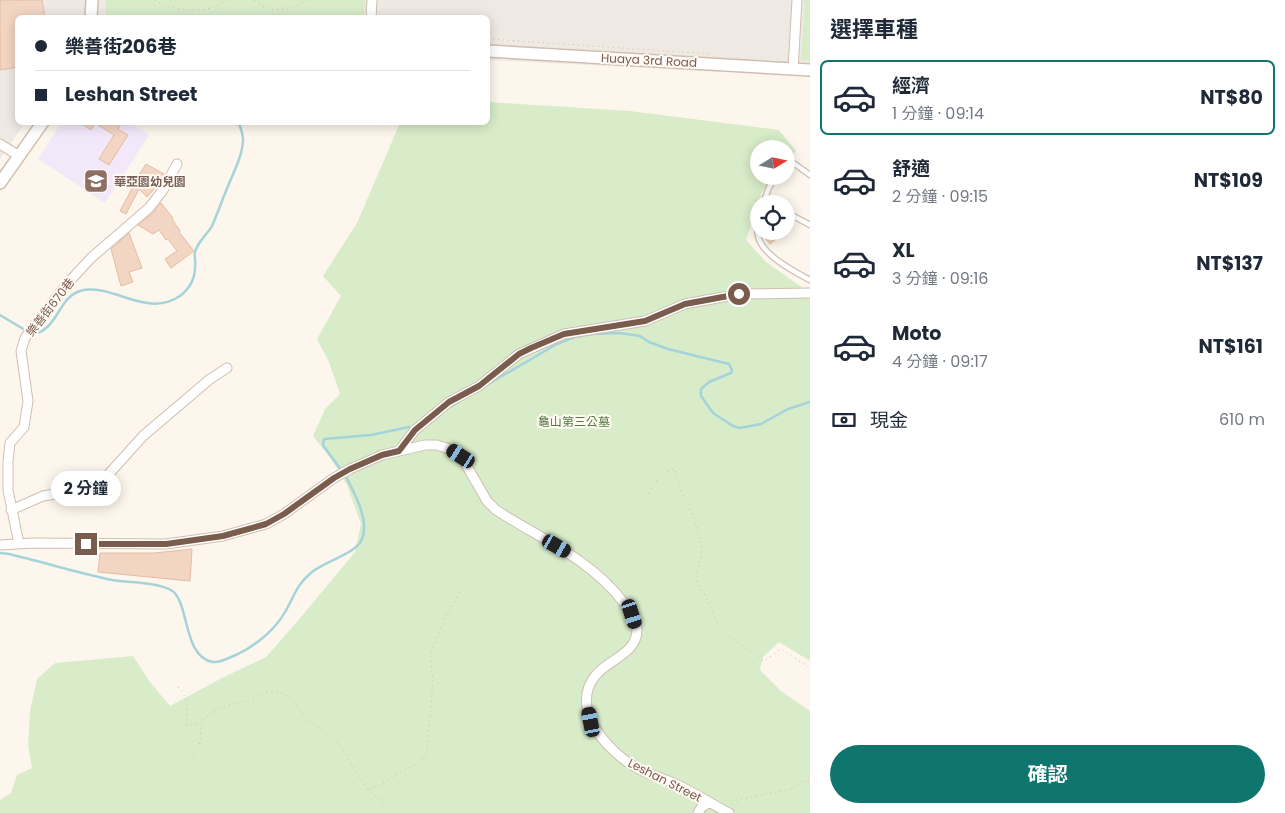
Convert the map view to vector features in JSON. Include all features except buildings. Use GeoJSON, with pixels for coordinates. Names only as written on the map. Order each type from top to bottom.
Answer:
{"type":"FeatureCollection","features":[{"type":"Feature","properties":{"kind":"street"},"geometry":{"type":"LineString","coordinates":[[91,15],[92,0]]}},
{"type":"Feature","properties":{"kind":"street"},"geometry":{"type":"LineString","coordinates":[[371,15],[372,0]]}},
{"type":"Feature","properties":{"kind":"street"},"geometry":{"type":"LineString","coordinates":[[793,69],[797,0]]}},
{"type":"Feature","properties":{"kind":"street","name":"Huaya 3rd Road"},"geometry":{"type":"LineString","coordinates":[[490,51],[810,70]]}},
{"type":"Feature","properties":{"kind":"street"},"geometry":{"type":"LineString","coordinates":[[0,183],[40,125]]}},
{"type":"Feature","properties":{"kind":"street"},"geometry":{"type":"LineString","coordinates":[[0,144],[19,156]]}},
{"type":"Feature","properties":{"kind":"street","name":"樂善街670巷"},"geometry":{"type":"LineString","coordinates":[[19,544],[8,490],[10,443],[24,427],[28,402],[21,351],[25,338],[67,284],[124,228],[149,208],[163,190],[177,164]]}},
{"type":"Feature","properties":{"kind":"street"},"geometry":{"type":"LineString","coordinates":[[399,451],[415,430],[449,402],[479,386],[519,354],[564,334],[645,321],[685,304],[739,294],[810,293]]}},
{"type":"Feature","properties":{"kind":"street"},"geometry":{"type":"LineString","coordinates":[[11,510],[44,496],[74,491],[107,476],[143,436],[210,379],[227,368]]}},
{"type":"Feature","properties":{"kind":"street","name":"Leshan Street"},"geometry":{"type":"LineString","coordinates":[[19,544],[166,544],[223,536],[266,524],[284,514],[334,478],[382,455],[425,444],[449,449],[461,456],[488,501],[496,510],[574,555],[598,574],[617,593],[632,614],[637,629],[635,639],[624,654],[595,676],[588,690],[587,705],[591,722],[598,735],[635,768],[675,784],[726,812]]}},
{"type":"Feature","properties":{"kind":"street"},"geometry":{"type":"LineString","coordinates":[[0,545],[19,544]]}},
{"type":"Feature","properties":{"kind":"street"},"geometry":{"type":"LineString","coordinates":[[698,813],[709,802]]}},
{"type":"Feature","properties":{"kind":"lane"},"geometry":{"type":"LineString","coordinates":[[795,164],[810,175]]}},
{"type":"Feature","properties":{"kind":"lane"},"geometry":{"type":"LineString","coordinates":[[795,217],[810,225]]}},
{"type":"Feature","properties":{"kind":"lane"},"geometry":{"type":"LineString","coordinates":[[760,240],[767,251],[785,266],[810,280]]}},
{"type":"Feature","properties":{"kind":"path"},"geometry":{"type":"LineString","coordinates":[[155,0],[167,7],[192,10],[212,8],[227,0]]}},
{"type":"Feature","properties":{"kind":"path"},"geometry":{"type":"LineString","coordinates":[[254,0],[266,8],[274,9],[294,7],[307,0]]}},
{"type":"Feature","properties":{"kind":"path"},"geometry":{"type":"LineString","coordinates":[[490,39],[714,54]]}},
{"type":"Feature","properties":{"kind":"path"},"geometry":{"type":"LineString","coordinates":[[649,494],[656,480],[664,472],[675,469],[682,493],[691,510],[699,534],[702,552],[696,575],[698,583],[717,623],[725,633],[764,661],[781,649],[810,668]]}},
{"type":"Feature","properties":{"kind":"path"},"geometry":{"type":"LineString","coordinates":[[370,790],[421,761],[427,752],[434,681],[430,654],[460,592]]}},
{"type":"Feature","properties":{"kind":"path"},"geometry":{"type":"LineString","coordinates":[[178,687],[184,693],[188,709],[186,725],[200,724]]}},
{"type":"Feature","properties":{"kind":"path"},"geometry":{"type":"LineString","coordinates":[[192,762],[192,756],[199,748],[202,736],[200,724],[204,717],[230,704],[243,702],[262,694],[278,692],[290,698],[309,720],[336,742],[370,790],[385,805],[398,813]]}},
{"type":"Feature","properties":{"kind":"path"},"geometry":{"type":"LineString","coordinates":[[726,812],[741,799],[792,789],[802,782],[810,781]]}},
{"type":"Feature","properties":{"kind":"shaded area"},"geometry":{"type":"Polygon","coordinates":[[[0,0],[810,0],[810,76],[490,60],[490,15],[15,15],[15,125],[24,125],[0,159],[0,0]]]}},
{"type":"Feature","properties":{"kind":"shaded area","name":"華亞園幼兒園"},"geometry":{"type":"Polygon","coordinates":[[[60,125],[133,125],[149,135],[105,203],[38,159],[60,125]]]}},
{"type":"Feature","properties":{"kind":"green space"},"geometry":{"type":"Polygon","coordinates":[[[106,0],[365,0],[364,15],[106,15],[106,0]]]}},
{"type":"Feature","properties":{"kind":"green space"},"geometry":{"type":"Polygon","coordinates":[[[805,0],[810,0],[810,61],[801,60],[805,0]]]}},
{"type":"Feature","properties":{"kind":"green space","name":"龜山第三公墓"},"geometry":{"type":"Polygon","coordinates":[[[490,102],[630,111],[779,130],[787,140],[750,140],[750,185],[767,185],[761,195],[750,195],[750,228],[746,240],[766,262],[810,293],[810,661],[779,642],[763,657],[760,670],[781,691],[810,711],[810,813],[0,813],[0,800],[11,793],[17,775],[32,768],[28,745],[30,711],[37,679],[55,663],[133,656],[150,682],[170,706],[266,657],[355,552],[361,524],[347,485],[331,459],[313,436],[325,409],[340,394],[329,362],[317,339],[341,296],[323,276],[357,223],[399,125],[490,125],[490,102]]]}},
{"type":"Feature","properties":{"kind":"waterway"},"geometry":{"type":"LineString","coordinates":[[0,315],[25,330],[38,333],[50,324],[68,299],[80,291],[104,291],[155,304],[167,302],[180,296],[193,280],[196,248],[212,226],[239,160],[243,141],[239,125]]}},
{"type":"Feature","properties":{"kind":"waterway"},"geometry":{"type":"LineString","coordinates":[[485,386],[557,344],[575,337],[592,334],[620,333],[640,336],[649,342],[668,349],[729,364],[732,370],[731,373],[709,382],[701,389],[701,396],[713,413],[733,426],[740,428],[761,424],[788,409],[810,402]]}},
{"type":"Feature","properties":{"kind":"waterway"},"geometry":{"type":"LineString","coordinates":[[450,407],[459,402]]}},
{"type":"Feature","properties":{"kind":"waterway"},"geometry":{"type":"LineString","coordinates":[[342,471],[323,445],[324,439],[371,435],[409,427]]}},
{"type":"Feature","properties":{"kind":"waterway"},"geometry":{"type":"LineString","coordinates":[[0,553],[112,580],[165,587],[177,596],[196,650],[203,658],[219,662],[258,642],[281,619],[299,586],[312,572],[349,552],[360,542],[363,536],[364,521],[356,497],[345,475]]}},
{"type":"Feature","properties":{"kind":"place","name":"華亞園幼兒園"},"geometry":{"type":"Point","coordinates":[96,181]}},
{"type":"Feature","properties":{"kind":"route"},"geometry":{"type":"LineString","coordinates":[[86,544],[166,544],[223,536],[266,524],[350,469],[382,455],[399,451],[415,430],[449,402],[479,386],[519,354],[542,342],[578,330],[645,321],[685,304],[739,294]]}}]}
